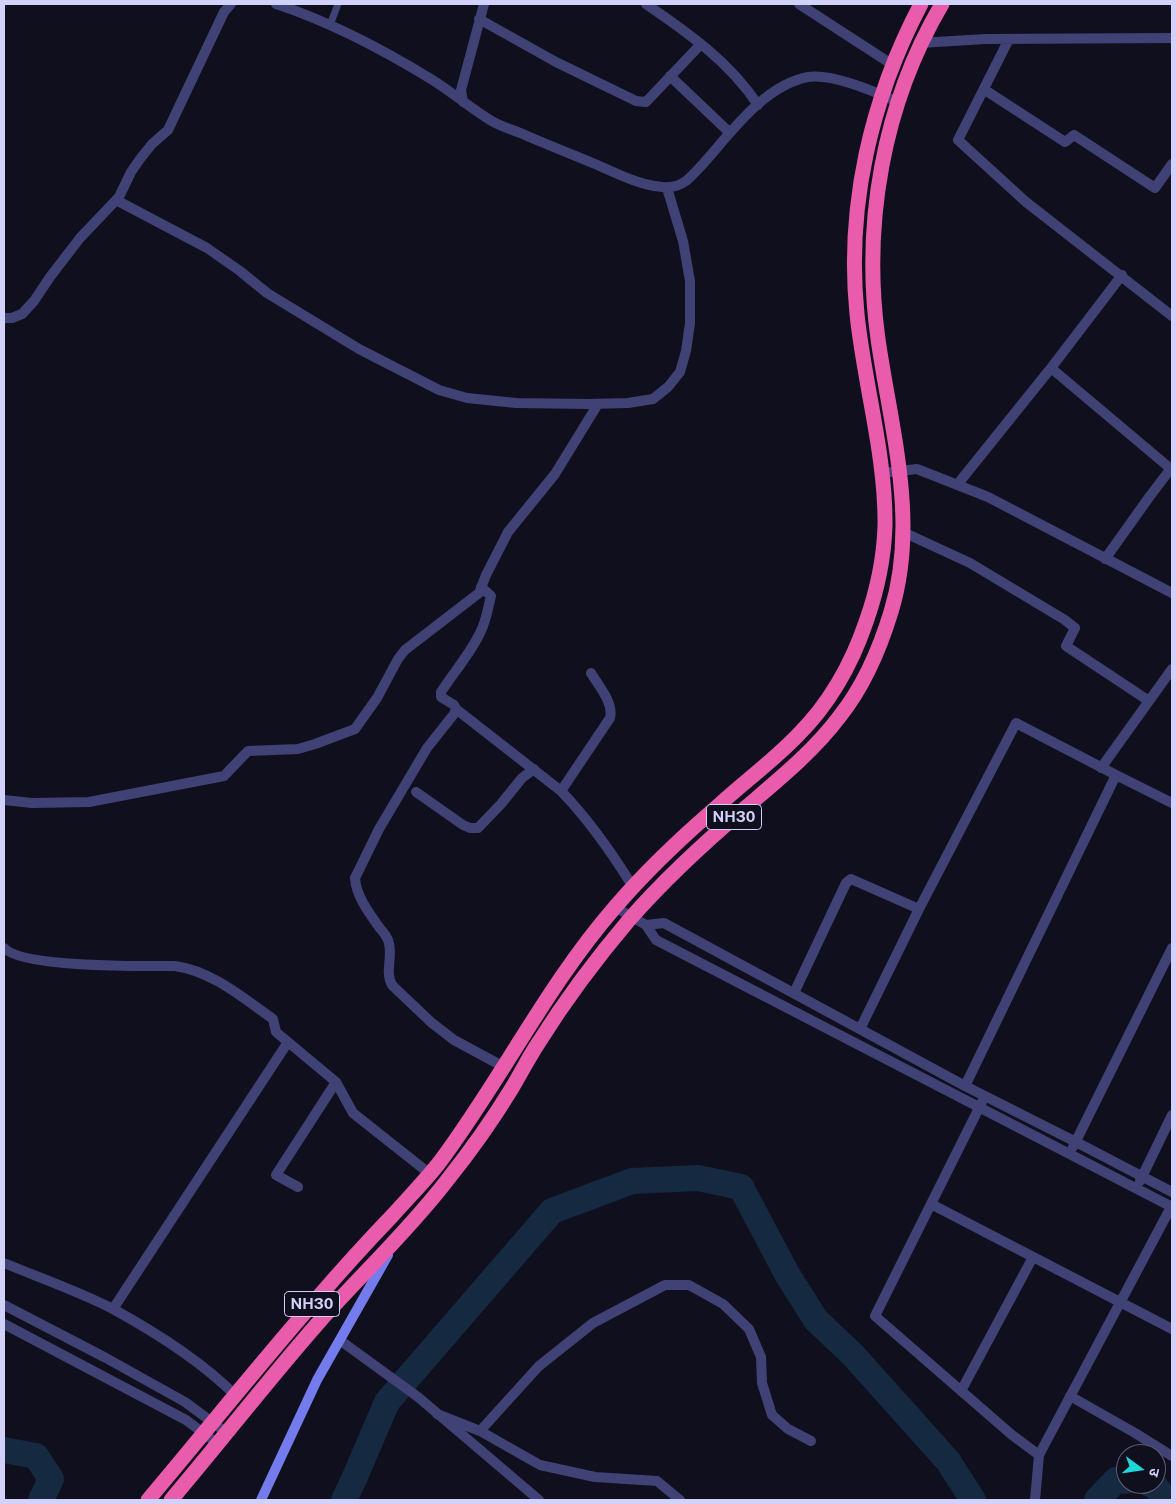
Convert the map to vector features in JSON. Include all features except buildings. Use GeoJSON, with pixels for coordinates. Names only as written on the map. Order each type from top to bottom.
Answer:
{"type":"FeatureCollection","features":[{"type":"Feature","properties":{"kind":"highway","name":"NH30"},"geometry":{"type":"LineString","coordinates":[[148,1500],[279,1342],[430,1174],[473,1115],[547,996],[582,947],[615,907],[633,887],[715,808],[773,759],[800,733],[821,708],[854,653],[877,589],[883,558],[885,525],[882,473],[861,346],[855,280],[855,242],[861,178],[881,95],[892,65],[921,4]]}},
{"type":"Feature","properties":{"kind":"highway","name":"NH30"},"geometry":{"type":"LineString","coordinates":[[171,1500],[298,1346],[442,1188],[510,1091],[538,1043],[584,975],[632,917],[693,854],[781,777],[826,734],[854,697],[864,678],[880,643],[891,612],[900,575],[903,532],[902,486],[877,333],[873,272],[874,226],[878,187],[886,144],[898,102],[922,39],[942,4]]}},
{"type":"Feature","properties":{"kind":"highway"},"geometry":{"type":"LineString","coordinates":[[909,27],[922,39]]}},
{"type":"Feature","properties":{"kind":"street"},"geometry":{"type":"LineString","coordinates":[[4,318],[12,318],[22,314],[34,301],[50,276],[80,238],[116,200],[140,159],[152,144],[168,130],[224,12],[231,4]]}},
{"type":"Feature","properties":{"kind":"street"},"geometry":{"type":"LineString","coordinates":[[276,4],[330,25],[379,48],[434,81],[492,121],[632,179],[657,187],[680,186],[689,179],[729,132],[758,105],[780,88],[795,81],[809,77],[828,78],[898,102]]}},
{"type":"Feature","properties":{"kind":"street"},"geometry":{"type":"LineString","coordinates":[[463,102],[461,90],[484,4]]}},
{"type":"Feature","properties":{"kind":"street"},"geometry":{"type":"LineString","coordinates":[[646,4],[701,44],[747,89],[758,105]]}},
{"type":"Feature","properties":{"kind":"street"},"geometry":{"type":"LineString","coordinates":[[799,4],[892,65]]}},
{"type":"Feature","properties":{"kind":"street"},"geometry":{"type":"LineString","coordinates":[[479,19],[556,62],[636,101],[646,102],[701,44]]}},
{"type":"Feature","properties":{"kind":"street"},"geometry":{"type":"LineString","coordinates":[[922,39],[1172,38]]}},
{"type":"Feature","properties":{"kind":"street"},"geometry":{"type":"LineString","coordinates":[[1009,39],[985,90],[958,140],[1026,202],[1122,275],[1172,316]]}},
{"type":"Feature","properties":{"kind":"street"},"geometry":{"type":"LineString","coordinates":[[670,76],[729,132]]}},
{"type":"Feature","properties":{"kind":"street"},"geometry":{"type":"LineString","coordinates":[[985,90],[1065,142],[1074,135],[1155,188],[1172,164]]}},
{"type":"Feature","properties":{"kind":"street"},"geometry":{"type":"LineString","coordinates":[[116,200],[207,248],[267,293],[359,349],[439,390],[467,398],[556,405],[628,403],[653,398],[668,387],[680,372],[686,352],[690,322],[690,281],[683,241],[667,188]]}},
{"type":"Feature","properties":{"kind":"street"},"geometry":{"type":"LineString","coordinates":[[957,485],[1051,368],[1122,275]]}},
{"type":"Feature","properties":{"kind":"street"},"geometry":{"type":"LineString","coordinates":[[1051,368],[1172,468],[1105,559]]}},
{"type":"Feature","properties":{"kind":"street"},"geometry":{"type":"LineString","coordinates":[[4,800],[32,803],[89,802],[224,776],[248,751],[298,749],[346,734],[355,729],[405,650],[479,593],[508,532],[555,474],[598,404]]}},
{"type":"Feature","properties":{"kind":"street"},"geometry":{"type":"LineString","coordinates":[[882,473],[917,469],[988,497],[1172,593]]}},
{"type":"Feature","properties":{"kind":"street"},"geometry":{"type":"LineString","coordinates":[[903,532],[970,563],[1064,620],[1075,628],[1066,646],[1149,701]]}},
{"type":"Feature","properties":{"kind":"street"},"geometry":{"type":"LineString","coordinates":[[481,587],[491,596],[481,632],[475,644],[441,692],[441,696],[561,791],[576,806],[606,846],[633,887]]}},
{"type":"Feature","properties":{"kind":"street"},"geometry":{"type":"LineString","coordinates":[[1101,768],[1172,669]]}},
{"type":"Feature","properties":{"kind":"street"},"geometry":{"type":"LineString","coordinates":[[561,791],[608,723],[611,712],[591,673]]}},
{"type":"Feature","properties":{"kind":"street"},"geometry":{"type":"LineString","coordinates":[[456,709],[427,748],[380,830],[355,878],[355,884],[364,904],[387,937],[391,948],[388,978],[392,985],[432,1023],[454,1040],[504,1067]]}},
{"type":"Feature","properties":{"kind":"street"},"geometry":{"type":"LineString","coordinates":[[860,1030],[919,909],[1016,723],[1172,803]]}},
{"type":"Feature","properties":{"kind":"street"},"geometry":{"type":"LineString","coordinates":[[416,792],[463,825],[470,828],[478,828],[522,778],[534,769]]}},
{"type":"Feature","properties":{"kind":"street"},"geometry":{"type":"LineString","coordinates":[[965,1086],[1116,775]]}},
{"type":"Feature","properties":{"kind":"street"},"geometry":{"type":"LineString","coordinates":[[794,993],[846,883],[851,879],[919,909]]}},
{"type":"Feature","properties":{"kind":"street"},"geometry":{"type":"LineString","coordinates":[[615,907],[646,925],[656,940],[1172,1206],[1039,1454],[1035,1500]]}},
{"type":"Feature","properties":{"kind":"street"},"geometry":{"type":"LineString","coordinates":[[646,925],[664,923],[965,1086],[1172,1192]]}},
{"type":"Feature","properties":{"kind":"street"},"geometry":{"type":"LineString","coordinates":[[4,948],[7,952],[20,956],[86,966],[175,966],[187,968],[212,978],[273,1019],[276,1032],[336,1082],[353,1113],[430,1174]]}},
{"type":"Feature","properties":{"kind":"street"},"geometry":{"type":"LineString","coordinates":[[1070,1153],[1172,948]]}},
{"type":"Feature","properties":{"kind":"street"},"geometry":{"type":"LineString","coordinates":[[113,1309],[288,1042]]}},
{"type":"Feature","properties":{"kind":"street"},"geometry":{"type":"LineString","coordinates":[[298,1187],[276,1175],[336,1082]]}},
{"type":"Feature","properties":{"kind":"street"},"geometry":{"type":"LineString","coordinates":[[985,1096],[875,1316],[1012,1434],[1039,1454]]}},
{"type":"Feature","properties":{"kind":"street"},"geometry":{"type":"LineString","coordinates":[[1137,1188],[1172,1114]]}},
{"type":"Feature","properties":{"kind":"street"},"geometry":{"type":"LineString","coordinates":[[930,1204],[1172,1329]]}},
{"type":"Feature","properties":{"kind":"street"},"geometry":{"type":"LineString","coordinates":[[261,1500],[317,1380],[341,1341],[398,1236],[392,1215]]}},
{"type":"Feature","properties":{"kind":"street"},"geometry":{"type":"LineString","coordinates":[[961,1391],[1032,1257]]}},
{"type":"Feature","properties":{"kind":"street"},"geometry":{"type":"LineString","coordinates":[[4,1263],[113,1309],[184,1353],[208,1370],[235,1395]]}},
{"type":"Feature","properties":{"kind":"street"},"geometry":{"type":"LineString","coordinates":[[480,1431],[540,1366],[593,1323],[665,1285],[689,1285],[723,1304],[749,1329],[761,1357],[762,1383],[772,1416],[788,1429],[811,1440]]}},
{"type":"Feature","properties":{"kind":"street"},"geometry":{"type":"LineString","coordinates":[[4,1306],[106,1358],[185,1402],[222,1439]]}},
{"type":"Feature","properties":{"kind":"street"},"geometry":{"type":"LineString","coordinates":[[4,1324],[186,1420],[209,1428],[222,1439]]}},
{"type":"Feature","properties":{"kind":"street"},"geometry":{"type":"LineString","coordinates":[[341,1341],[374,1363],[418,1397],[539,1500]]}},
{"type":"Feature","properties":{"kind":"street"},"geometry":{"type":"LineString","coordinates":[[1070,1396],[1172,1456]]}},
{"type":"Feature","properties":{"kind":"street"},"geometry":{"type":"LineString","coordinates":[[437,1414],[480,1431],[540,1465],[595,1477],[657,1481],[680,1500]]}},
{"type":"Feature","properties":{"kind":"lane"},"geometry":{"type":"LineString","coordinates":[[330,25],[338,4]]}},
{"type":"Feature","properties":{"kind":"waterway"},"geometry":{"type":"LineString","coordinates":[[344,1500],[387,1402],[552,1211],[632,1181],[698,1178],[741,1187],[787,1274],[816,1320],[853,1355],[948,1461],[973,1500]]}},
{"type":"Feature","properties":{"kind":"waterway"},"geometry":{"type":"LineString","coordinates":[[4,1450],[36,1456],[51,1479],[41,1500]]}},
{"type":"Feature","properties":{"kind":"waterway"},"geometry":{"type":"LineString","coordinates":[[1097,1500],[1116,1480]]}},
{"type":"Feature","properties":{"kind":"waterway"},"geometry":{"type":"LineString","coordinates":[[1161,1494],[1165,1500]]}}]}
